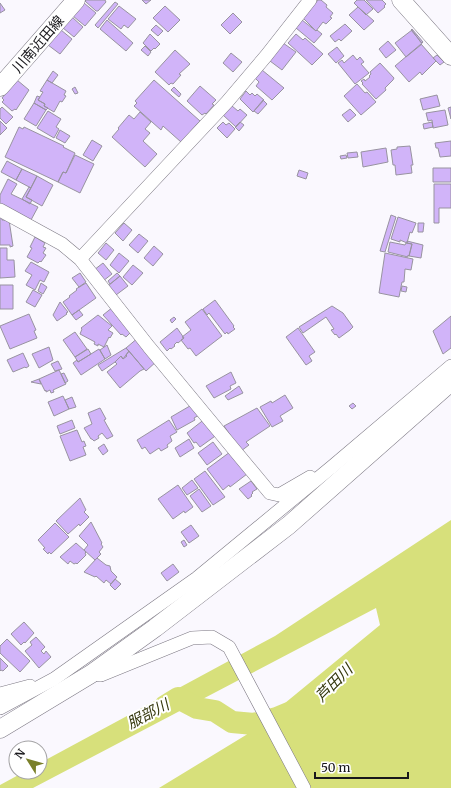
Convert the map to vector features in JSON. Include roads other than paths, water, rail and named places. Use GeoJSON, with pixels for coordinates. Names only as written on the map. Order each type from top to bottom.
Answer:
{"type":"FeatureCollection","features":[{"type":"Feature","properties":{"kind":"street","name":"川南近田線"},"geometry":{"type":"LineString","coordinates":[[0,87],[76,0]]}},
{"type":"Feature","properties":{"kind":"street"},"geometry":{"type":"LineString","coordinates":[[80,259],[227,102],[266,56],[310,0]]}},
{"type":"Feature","properties":{"kind":"street"},"geometry":{"type":"LineString","coordinates":[[402,0],[451,56]]}},
{"type":"Feature","properties":{"kind":"street"},"geometry":{"type":"LineString","coordinates":[[0,210],[62,244],[80,259],[149,347],[270,493],[279,495],[326,466],[333,466]]}},
{"type":"Feature","properties":{"kind":"street"},"geometry":{"type":"LineString","coordinates":[[0,708],[54,679],[198,578],[451,366]]}},
{"type":"Feature","properties":{"kind":"street"},"geometry":{"type":"LineString","coordinates":[[0,729],[91,674],[155,628],[288,525],[451,382]]}},
{"type":"Feature","properties":{"kind":"street"},"geometry":{"type":"LineString","coordinates":[[91,674],[101,675],[192,638],[212,638],[229,647],[304,788]]}},
{"type":"Feature","properties":{"kind":"street"},"geometry":{"type":"LineString","coordinates":[[0,694],[54,679]]}},
{"type":"Feature","properties":{"kind":"water","name":"芦田川"},"geometry":{"type":"Polygon","coordinates":[[[451,520],[451,788],[159,788],[246,735],[380,625],[376,608],[33,788],[0,788],[0,785],[9,780],[48,780],[48,759],[275,636],[451,520]]]}},
{"type":"Feature","properties":{"kind":"waterway","name":"服部川"},"geometry":{"type":"LineString","coordinates":[[165,706],[178,698],[197,708],[215,711],[232,722],[254,724],[289,713]]}}]}
